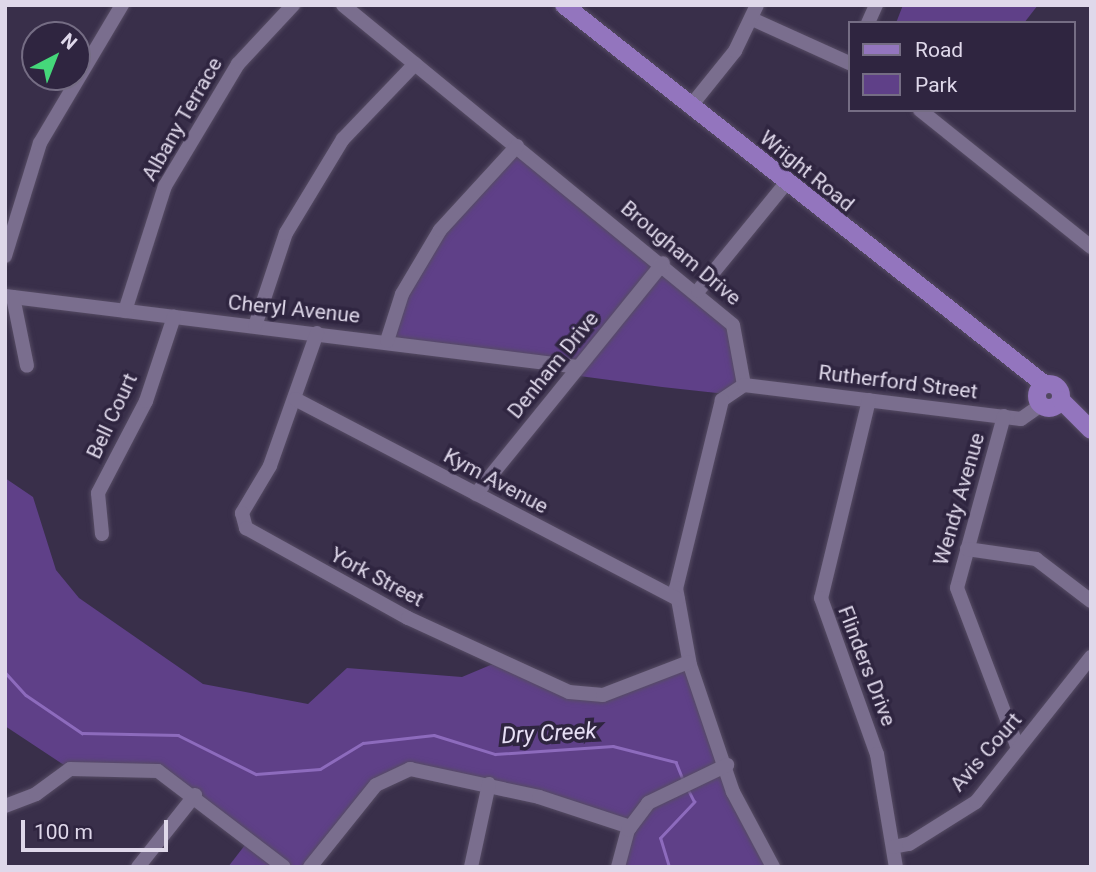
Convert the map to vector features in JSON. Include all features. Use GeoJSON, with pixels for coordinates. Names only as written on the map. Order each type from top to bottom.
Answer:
{"type":"FeatureCollection","features":[{"type":"Feature","properties":{"kind":"main road","name":"Wright Road"},"geometry":{"type":"LineString","coordinates":[[564,5],[1022,372],[1047,398],[1090,429]]}},
{"type":"Feature","properties":{"kind":"street"},"geometry":{"type":"LineString","coordinates":[[5,256],[40,143],[122,5]]}},
{"type":"Feature","properties":{"kind":"street","name":"Albany Terrace"},"geometry":{"type":"LineString","coordinates":[[125,311],[165,186],[238,64],[293,5]]}},
{"type":"Feature","properties":{"kind":"street","name":"Brougham Drive"},"geometry":{"type":"LineString","coordinates":[[343,5],[698,291],[733,325],[744,384]]}},
{"type":"Feature","properties":{"kind":"street"},"geometry":{"type":"LineString","coordinates":[[869,21],[876,5]]}},
{"type":"Feature","properties":{"kind":"street"},"geometry":{"type":"LineString","coordinates":[[690,107],[755,12],[848,62]]}},
{"type":"Feature","properties":{"kind":"street"},"geometry":{"type":"LineString","coordinates":[[255,326],[286,233],[337,150],[415,64]]}},
{"type":"Feature","properties":{"kind":"street"},"geometry":{"type":"LineString","coordinates":[[923,112],[1090,244]]}},
{"type":"Feature","properties":{"kind":"street"},"geometry":{"type":"LineString","coordinates":[[387,341],[402,294],[440,230],[517,146]]}},
{"type":"Feature","properties":{"kind":"street"},"geometry":{"type":"LineString","coordinates":[[698,291],[786,183]]}},
{"type":"Feature","properties":{"kind":"street","name":"Denham Drive"},"geometry":{"type":"LineString","coordinates":[[476,494],[663,263]]}},
{"type":"Feature","properties":{"kind":"street"},"geometry":{"type":"LineString","coordinates":[[9,297],[27,366]]}},
{"type":"Feature","properties":{"kind":"street","name":"Cheryl Avenue"},"geometry":{"type":"LineString","coordinates":[[9,297],[387,341],[579,367]]}},
{"type":"Feature","properties":{"kind":"street","name":"Bell Court"},"geometry":{"type":"LineString","coordinates":[[102,534],[99,494],[146,401],[174,317]]}},
{"type":"Feature","properties":{"kind":"street","name":"York Street"},"geometry":{"type":"LineString","coordinates":[[317,333],[266,475],[242,513],[246,528],[408,618],[580,695],[610,693],[689,662]]}},
{"type":"Feature","properties":{"kind":"street"},"geometry":{"type":"LineString","coordinates":[[744,384],[722,400],[676,568],[678,598],[689,662],[736,797],[774,867]]}},
{"type":"Feature","properties":{"kind":"street","name":"Rutherford Street"},"geometry":{"type":"LineString","coordinates":[[744,384],[1024,419],[1047,398]]}},
{"type":"Feature","properties":{"kind":"street","name":"Kym Avenue"},"geometry":{"type":"LineString","coordinates":[[295,399],[678,598]]}},
{"type":"Feature","properties":{"kind":"street","name":"Flinders Drive"},"geometry":{"type":"LineString","coordinates":[[869,400],[821,598],[874,744],[896,867]]}},
{"type":"Feature","properties":{"kind":"street","name":"Wendy Avenue"},"geometry":{"type":"LineString","coordinates":[[1004,416],[967,549],[958,600],[1018,749]]}},
{"type":"Feature","properties":{"kind":"street"},"geometry":{"type":"LineString","coordinates":[[967,549],[1036,559],[1091,601]]}},
{"type":"Feature","properties":{"kind":"street","name":"Avis Court"},"geometry":{"type":"LineString","coordinates":[[892,847],[909,844],[970,806],[1091,657]]}},
{"type":"Feature","properties":{"kind":"street"},"geometry":{"type":"LineString","coordinates":[[618,867],[630,827],[648,803],[671,789],[727,765]]}},
{"type":"Feature","properties":{"kind":"street"},"geometry":{"type":"LineString","coordinates":[[310,867],[368,793],[396,772],[424,768],[489,784],[630,827]]}},
{"type":"Feature","properties":{"kind":"street"},"geometry":{"type":"LineString","coordinates":[[5,806],[75,769],[158,771],[195,795],[284,867]]}},
{"type":"Feature","properties":{"kind":"street"},"geometry":{"type":"LineString","coordinates":[[471,867],[489,784]]}},
{"type":"Feature","properties":{"kind":"street"},"geometry":{"type":"LineString","coordinates":[[138,867],[195,795]]}},
{"type":"Feature","properties":{"kind":"green space"},"geometry":{"type":"Polygon","coordinates":[[[903,5],[1038,5],[1026,21],[897,21],[903,5]]]}},
{"type":"Feature","properties":{"kind":"green space"},"geometry":{"type":"Polygon","coordinates":[[[517,146],[733,325],[744,385],[726,394],[662,387],[572,375],[578,368],[387,341],[440,230],[517,146]]]}},
{"type":"Feature","properties":{"kind":"green space"},"geometry":{"type":"Polygon","coordinates":[[[5,478],[33,497],[56,570],[79,598],[203,684],[308,704],[347,668],[462,677],[500,661],[599,696],[689,662],[735,787],[775,867],[619,867],[631,824],[396,773],[311,867],[284,867],[167,774],[70,769],[5,726],[5,478]]]}},
{"type":"Feature","properties":{"kind":"green space"},"geometry":{"type":"Polygon","coordinates":[[[245,845],[273,867],[228,867],[245,845]]]}},
{"type":"Feature","properties":{"kind":"waterway","name":"Dry Creek"},"geometry":{"type":"LineString","coordinates":[[5,672],[26,695],[82,733],[178,735],[256,774],[320,769],[363,743],[434,735],[495,754],[613,746],[676,762],[683,779]]}},
{"type":"Feature","properties":{"kind":"waterway","name":"Dry Creek"},"geometry":{"type":"LineString","coordinates":[[669,867],[660,838],[694,802],[687,788]]}}]}
